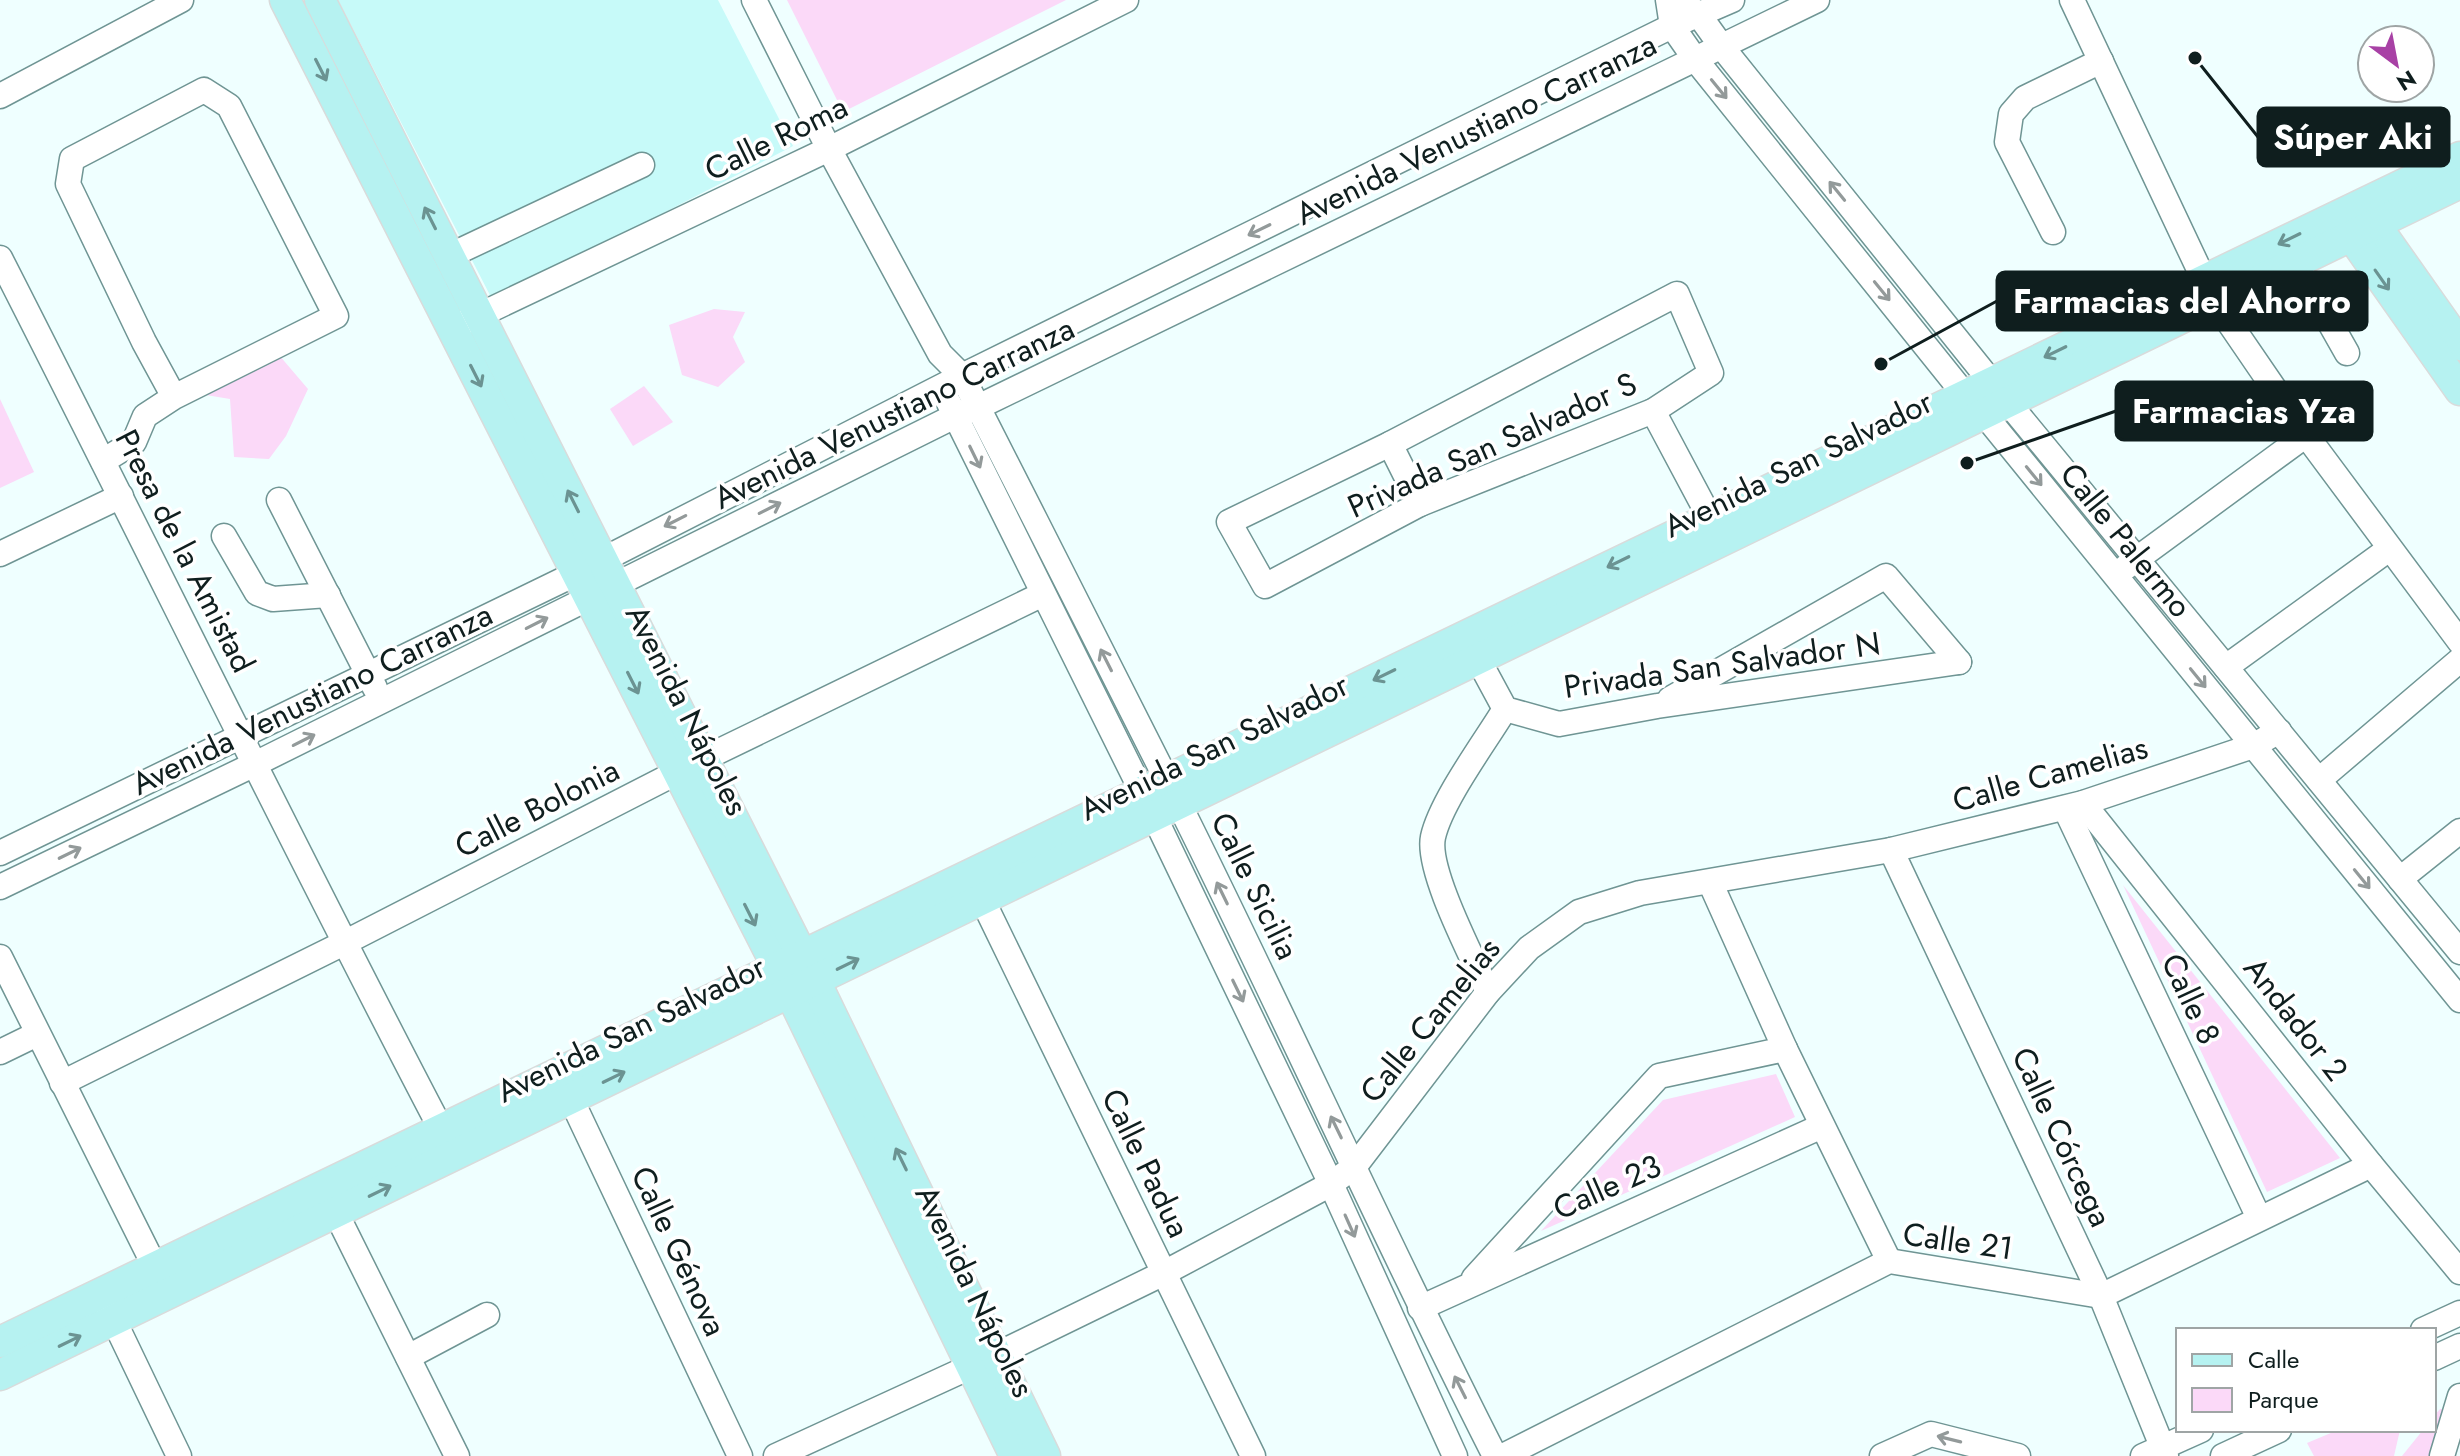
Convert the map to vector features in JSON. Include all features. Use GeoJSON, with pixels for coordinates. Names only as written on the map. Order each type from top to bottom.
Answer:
{"type":"FeatureCollection","features":[{"type":"Feature","properties":{"kind":"main road","name":"Avenida Nápoles"},"geometry":{"type":"LineString","coordinates":[[285,0],[359,144],[465,322],[796,974],[984,1360],[1045,1456]]}},
{"type":"Feature","properties":{"kind":"main road","name":"Avenida Nápoles"},"geometry":{"type":"LineString","coordinates":[[320,0],[449,256],[465,322]]}},
{"type":"Feature","properties":{"kind":"main road","name":"Avenida San Salvador"},"geometry":{"type":"LineString","coordinates":[[2210,291],[2296,263],[2356,220],[2460,157]]}},
{"type":"Feature","properties":{"kind":"main road","name":"Avenida San Salvador"},"geometry":{"type":"LineString","coordinates":[[796,974],[982,899],[1160,798],[1478,659],[1988,398],[2356,220],[2460,183]]}},
{"type":"Feature","properties":{"kind":"main road"},"geometry":{"type":"LineString","coordinates":[[2356,220],[2460,345]]}},
{"type":"Feature","properties":{"kind":"main road"},"geometry":{"type":"LineString","coordinates":[[2356,220],[2460,390]]}},
{"type":"Feature","properties":{"kind":"main road","name":"Avenida San Salvador"},"geometry":{"type":"LineString","coordinates":[[0,1375],[107,1307],[1160,798],[1710,518],[1988,398]]}},
{"type":"Feature","properties":{"kind":"main road","name":"Avenida San Salvador"},"geometry":{"type":"LineString","coordinates":[[0,1342],[107,1307],[155,1267],[329,1199],[441,1129],[565,1086]]}},
{"type":"Feature","properties":{"kind":"main road","name":"Avenida Nápoles"},"geometry":{"type":"LineString","coordinates":[[984,1360],[1015,1456]]}},
{"type":"Feature","properties":{"kind":"street"},"geometry":{"type":"LineString","coordinates":[[0,96],[181,0]]}},
{"type":"Feature","properties":{"kind":"street","name":"Calle Sicilia"},"geometry":{"type":"LineString","coordinates":[[754,0],[829,149],[940,354],[952,381],[955,416],[1043,594],[1160,798],[1355,1166],[1420,1308],[1495,1456]]}},
{"type":"Feature","properties":{"kind":"street","name":"Calle Roma"},"geometry":{"type":"LineString","coordinates":[[465,322],[829,149],[1126,0]]}},
{"type":"Feature","properties":{"kind":"street","name":"Calle Palermo"},"geometry":{"type":"LineString","coordinates":[[1668,0],[1672,26],[1695,59],[1988,398],[2137,558],[2460,952]]}},
{"type":"Feature","properties":{"kind":"street","name":"Calle Palermo"},"geometry":{"type":"LineString","coordinates":[[1679,0],[1699,15],[1988,398],[2115,577],[2460,1000]]}},
{"type":"Feature","properties":{"kind":"street","name":"Avenida Venustiano Carranza"},"geometry":{"type":"LineString","coordinates":[[0,887],[381,701],[952,381],[1672,26],[1732,0]]}},
{"type":"Feature","properties":{"kind":"street","name":"Avenida Venustiano Carranza"},"geometry":{"type":"LineString","coordinates":[[0,853],[369,674],[596,579],[978,407],[1817,0]]}},
{"type":"Feature","properties":{"kind":"street"},"geometry":{"type":"LineString","coordinates":[[2072,0],[2210,291],[2306,435],[2460,642]]}},
{"type":"Feature","properties":{"kind":"street"},"geometry":{"type":"LineString","coordinates":[[2053,232],[2007,142],[2011,114],[2025,98],[2101,61]]}},
{"type":"Feature","properties":{"kind":"street"},"geometry":{"type":"LineString","coordinates":[[103,461],[134,442],[145,416],[174,397],[336,316],[229,106],[204,90],[72,159],[68,184],[174,397]]}},
{"type":"Feature","properties":{"kind":"street"},"geometry":{"type":"LineString","coordinates":[[359,144],[386,131]]}},
{"type":"Feature","properties":{"kind":"street"},"geometry":{"type":"LineString","coordinates":[[449,256],[642,165]]}},
{"type":"Feature","properties":{"kind":"street","name":"Presa de la Amistad"},"geometry":{"type":"LineString","coordinates":[[0,258],[344,943],[441,1129]]}},
{"type":"Feature","properties":{"kind":"street"},"geometry":{"type":"LineString","coordinates":[[2296,263],[2347,353]]}},
{"type":"Feature","properties":{"kind":"street","name":"Privada San Salvador S"},"geometry":{"type":"LineString","coordinates":[[1677,294],[1711,373],[1653,411],[1420,504],[1265,586],[1229,522],[1390,444],[1677,294]]}},
{"type":"Feature","properties":{"kind":"street","name":"Calle Sicilia"},"geometry":{"type":"LineString","coordinates":[[952,381],[978,407],[1160,798],[1455,1456]]}},
{"type":"Feature","properties":{"kind":"street"},"geometry":{"type":"LineString","coordinates":[[1653,411],[1710,518]]}},
{"type":"Feature","properties":{"kind":"street"},"geometry":{"type":"LineString","coordinates":[[2115,577],[2306,435]]}},
{"type":"Feature","properties":{"kind":"street"},"geometry":{"type":"LineString","coordinates":[[1390,444],[1420,504]]}},
{"type":"Feature","properties":{"kind":"street"},"geometry":{"type":"LineString","coordinates":[[0,554],[121,496]]}},
{"type":"Feature","properties":{"kind":"street"},"geometry":{"type":"LineString","coordinates":[[279,500],[381,701]]}},
{"type":"Feature","properties":{"kind":"street"},"geometry":{"type":"LineString","coordinates":[[224,536],[257,593],[273,599],[328,595]]}},
{"type":"Feature","properties":{"kind":"street"},"geometry":{"type":"LineString","coordinates":[[2226,667],[2389,549]]}},
{"type":"Feature","properties":{"kind":"street","name":"Privada San Salvador N"},"geometry":{"type":"LineString","coordinates":[[1505,709],[1559,724],[1657,706],[1959,662],[1886,576],[1657,706]]}},
{"type":"Feature","properties":{"kind":"street","name":"Calle Bolonia"},"geometry":{"type":"LineString","coordinates":[[62,1083],[690,766],[1043,594]]}},
{"type":"Feature","properties":{"kind":"street"},"geometry":{"type":"LineString","coordinates":[[1478,659],[1505,709],[1440,815],[1432,840],[1434,866],[1488,992]]}},
{"type":"Feature","properties":{"kind":"street"},"geometry":{"type":"LineString","coordinates":[[2319,780],[2460,660]]}},
{"type":"Feature","properties":{"kind":"street","name":"Calle Camelias"},"geometry":{"type":"LineString","coordinates":[[776,1456],[1164,1273],[1331,1184],[1355,1166],[1488,992],[1529,948],[1579,912],[1640,893],[1891,850],[2074,806],[2253,746],[2279,731]]}},
{"type":"Feature","properties":{"kind":"street","name":"Andador 2"},"geometry":{"type":"LineString","coordinates":[[2074,806],[2460,1272]]}},
{"type":"Feature","properties":{"kind":"street","name":"Calle 8"},"geometry":{"type":"LineString","coordinates":[[2074,806],[2259,1218]]}},
{"type":"Feature","properties":{"kind":"street"},"geometry":{"type":"LineString","coordinates":[[2400,879],[2460,831]]}},
{"type":"Feature","properties":{"kind":"street","name":"Calle Córcega"},"geometry":{"type":"LineString","coordinates":[[1891,850],[2101,1296],[2157,1453]]}},
{"type":"Feature","properties":{"kind":"street"},"geometry":{"type":"LineString","coordinates":[[1710,882],[1785,1049],[1889,1261]]}},
{"type":"Feature","properties":{"kind":"street","name":"Calle Padua"},"geometry":{"type":"LineString","coordinates":[[982,899],[1253,1456]]}},
{"type":"Feature","properties":{"kind":"street"},"geometry":{"type":"LineString","coordinates":[[0,957],[155,1267]]}},
{"type":"Feature","properties":{"kind":"street"},"geometry":{"type":"LineString","coordinates":[[0,1052],[37,1034]]}},
{"type":"Feature","properties":{"kind":"street"},"geometry":{"type":"LineString","coordinates":[[1467,1285],[1659,1076],[1785,1049]]}},
{"type":"Feature","properties":{"kind":"street","name":"Calle Génova"},"geometry":{"type":"LineString","coordinates":[[565,1086],[740,1456]]}},
{"type":"Feature","properties":{"kind":"street","name":"Calle 23"},"geometry":{"type":"LineString","coordinates":[[1420,1308],[1822,1126]]}},
{"type":"Feature","properties":{"kind":"street"},"geometry":{"type":"LineString","coordinates":[[2101,1296],[2371,1165]]}},
{"type":"Feature","properties":{"kind":"street"},"geometry":{"type":"LineString","coordinates":[[329,1199],[457,1456]]}},
{"type":"Feature","properties":{"kind":"street","name":"Calle 21"},"geometry":{"type":"LineString","coordinates":[[1503,1456],[1889,1261],[2101,1296]]}},
{"type":"Feature","properties":{"kind":"street"},"geometry":{"type":"LineString","coordinates":[[107,1307],[179,1456]]}},
{"type":"Feature","properties":{"kind":"street"},"geometry":{"type":"LineString","coordinates":[[2427,1328],[2460,1313]]}},
{"type":"Feature","properties":{"kind":"street"},"geometry":{"type":"LineString","coordinates":[[408,1357],[487,1315]]}},
{"type":"Feature","properties":{"kind":"street"},"geometry":{"type":"LineString","coordinates":[[2436,1357],[2460,1346]]}},
{"type":"Feature","properties":{"kind":"street"},"geometry":{"type":"LineString","coordinates":[[2442,1456],[2460,1396]]}},
{"type":"Feature","properties":{"kind":"street"},"geometry":{"type":"LineString","coordinates":[[2157,1453],[2197,1432]]}},
{"type":"Feature","properties":{"kind":"street"},"geometry":{"type":"LineString","coordinates":[[2223,1456],[2275,1432]]}},
{"type":"Feature","properties":{"kind":"street"},"geometry":{"type":"LineString","coordinates":[[1882,1456],[1931,1434],[2018,1456]]}},
{"type":"Feature","properties":{"kind":"shaded area"},"geometry":{"type":"Polygon","coordinates":[[[338,0],[718,0],[793,146],[493,301],[338,0]]]}},
{"type":"Feature","properties":{"kind":"green space"},"geometry":{"type":"Polygon","coordinates":[[[787,0],[1066,0],[843,112],[787,0]]]}},
{"type":"Feature","properties":{"kind":"green space"},"geometry":{"type":"Polygon","coordinates":[[[714,309],[745,312],[733,337],[745,362],[718,387],[682,375],[669,325],[714,309]]]}},
{"type":"Feature","properties":{"kind":"green space"},"geometry":{"type":"Polygon","coordinates":[[[279,355],[308,389],[286,436],[269,459],[234,457],[230,399],[188,392],[279,355]]]}},
{"type":"Feature","properties":{"kind":"green space"},"geometry":{"type":"Polygon","coordinates":[[[644,386],[673,422],[633,446],[610,409],[644,386]]]}},
{"type":"Feature","properties":{"kind":"green space"},"geometry":{"type":"Polygon","coordinates":[[[0,399],[34,472],[0,488],[0,399]]]}},
{"type":"Feature","properties":{"kind":"green space"},"geometry":{"type":"Polygon","coordinates":[[[2123,885],[2340,1158],[2267,1192],[2123,885]]]}},
{"type":"Feature","properties":{"kind":"green space"},"geometry":{"type":"Polygon","coordinates":[[[1776,1074],[1795,1117],[1541,1231],[1663,1100],[1776,1074]]]}},
{"type":"Feature","properties":{"kind":"green space"},"geometry":{"type":"Polygon","coordinates":[[[2445,1409],[2430,1456],[2402,1456],[2421,1432],[2436,1432],[2436,1414],[2445,1409]]]}},
{"type":"Feature","properties":{"kind":"green space"},"geometry":{"type":"Polygon","coordinates":[[[2333,1432],[2400,1432],[2394,1456],[2314,1456],[2307,1443],[2333,1432]]]}},
{"type":"Feature","properties":{"kind":"place","name":"Súper Aki"},"geometry":{"type":"Point","coordinates":[2195,58]}},
{"type":"Feature","properties":{"kind":"place","name":"Farmacias del Ahorro"},"geometry":{"type":"Point","coordinates":[1881,364]}},
{"type":"Feature","properties":{"kind":"place","name":"Farmacias Yza"},"geometry":{"type":"Point","coordinates":[1967,463]}}]}
